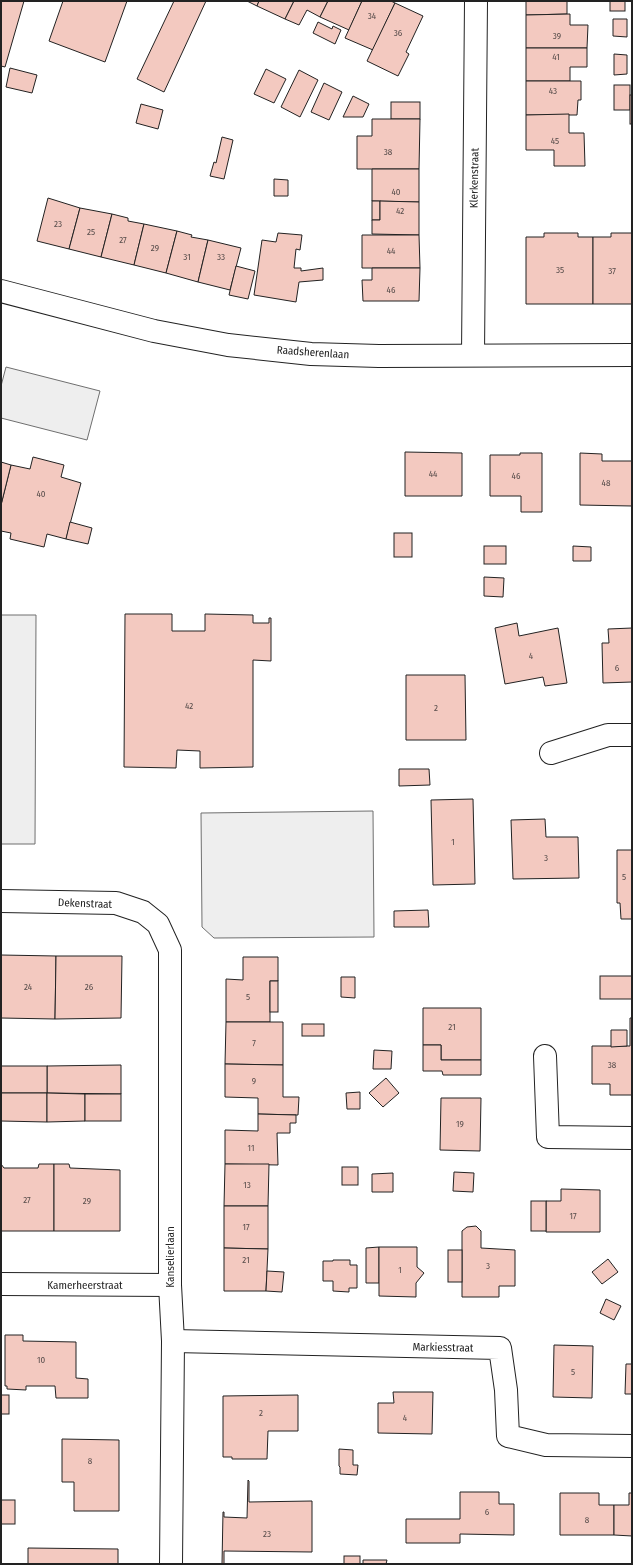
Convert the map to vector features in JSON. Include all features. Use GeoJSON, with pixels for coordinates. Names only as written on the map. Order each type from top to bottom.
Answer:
{"type":"FeatureCollection","features":[{"type":"Feature","properties":{"kind":"street","name":"Klerkenstraat"},"geometry":{"type":"LineString","coordinates":[[473,355],[476,1]]}},
{"type":"Feature","properties":{"kind":"street","name":"Raadsherenlaan"},"geometry":{"type":"LineString","coordinates":[[1,290],[154,331],[228,345],[311,354],[379,356],[632,355]]}},
{"type":"Feature","properties":{"kind":"street"},"geometry":{"type":"LineString","coordinates":[[551,753],[608,735],[632,735]]}},
{"type":"Feature","properties":{"kind":"street","name":"Dekenstraat"},"geometry":{"type":"LineString","coordinates":[[1,901],[116,903],[143,912],[158,924],[170,950]]}},
{"type":"Feature","properties":{"kind":"street","name":"Kanselierlaan"},"geometry":{"type":"LineString","coordinates":[[170,950],[170,1285],[173,1341],[171,1564]]}},
{"type":"Feature","properties":{"kind":"street"},"geometry":{"type":"LineString","coordinates":[[545,1056],[548,1137],[632,1138]]}},
{"type":"Feature","properties":{"kind":"street","name":"Kamerheerstraat"},"geometry":{"type":"LineString","coordinates":[[1,1284],[170,1285]]}},
{"type":"Feature","properties":{"kind":"street","name":"Markiesstraat"},"geometry":{"type":"LineString","coordinates":[[173,1341],[500,1348],[506,1390],[508,1436],[546,1445],[632,1446]]}},
{"type":"Feature","properties":{"kind":"shaded area"},"geometry":{"type":"Polygon","coordinates":[[[6,367],[100,391],[87,440],[1,418],[1,386],[6,367]]]}},
{"type":"Feature","properties":{"kind":"shaded area"},"geometry":{"type":"Polygon","coordinates":[[[1,615],[36,615],[35,844],[1,844],[1,615]]]}},
{"type":"Feature","properties":{"kind":"shaded area"},"geometry":{"type":"Polygon","coordinates":[[[373,811],[374,937],[214,938],[202,927],[201,813],[373,811]]]}},
{"type":"Feature","properties":{"kind":"building"},"geometry":{"type":"Polygon","coordinates":[[[1,1],[24,1],[5,67],[1,66],[1,1]]]}},
{"type":"Feature","properties":{"kind":"building"},"geometry":{"type":"Polygon","coordinates":[[[63,1],[127,1],[105,62],[49,41],[63,1]]]}},
{"type":"Feature","properties":{"kind":"building"},"geometry":{"type":"Polygon","coordinates":[[[174,1],[206,1],[164,92],[137,79],[174,1]]]}},
{"type":"Feature","properties":{"kind":"building"},"geometry":{"type":"Polygon","coordinates":[[[247,1],[259,1],[257,6],[247,1]]]}},
{"type":"Feature","properties":{"kind":"building"},"geometry":{"type":"Polygon","coordinates":[[[259,1],[294,1],[285,19],[257,6],[259,1]]]}},
{"type":"Feature","properties":{"kind":"building"},"geometry":{"type":"Polygon","coordinates":[[[294,1],[328,1],[320,17],[307,10],[299,25],[285,19],[294,1]]]}},
{"type":"Feature","properties":{"kind":"building"},"geometry":{"type":"Polygon","coordinates":[[[328,1],[362,1],[349,30],[320,17],[328,1]]]}},
{"type":"Feature","properties":{"kind":"building"},"geometry":{"type":"Polygon","coordinates":[[[362,1],[391,1],[395,3],[373,50],[345,38],[362,1]]]}},
{"type":"Feature","properties":{"kind":"building"},"geometry":{"type":"Polygon","coordinates":[[[526,1],[567,1],[567,14],[526,15],[526,1]]]}},
{"type":"Feature","properties":{"kind":"building"},"geometry":{"type":"Polygon","coordinates":[[[610,1],[625,1],[625,11],[610,11],[610,1]]]}},
{"type":"Feature","properties":{"kind":"building"},"geometry":{"type":"Polygon","coordinates":[[[395,3],[423,16],[406,52],[409,54],[398,76],[367,61],[395,3]]]}},
{"type":"Feature","properties":{"kind":"building"},"geometry":{"type":"Polygon","coordinates":[[[570,14],[570,25],[588,25],[587,48],[526,48],[526,15],[570,14]]]}},
{"type":"Feature","properties":{"kind":"building"},"geometry":{"type":"Polygon","coordinates":[[[613,19],[627,19],[627,37],[613,36],[613,19]]]}},
{"type":"Feature","properties":{"kind":"building"},"geometry":{"type":"Polygon","coordinates":[[[318,22],[332,29],[333,26],[341,30],[335,44],[313,33],[318,22]]]}},
{"type":"Feature","properties":{"kind":"building"},"geometry":{"type":"Polygon","coordinates":[[[526,48],[587,48],[587,67],[570,67],[570,81],[526,81],[526,48]]]}},
{"type":"Feature","properties":{"kind":"building"},"geometry":{"type":"Polygon","coordinates":[[[614,54],[627,55],[627,74],[614,75],[614,54]]]}},
{"type":"Feature","properties":{"kind":"building"},"geometry":{"type":"Polygon","coordinates":[[[10,68],[37,75],[32,93],[6,87],[10,68]]]}},
{"type":"Feature","properties":{"kind":"building"},"geometry":{"type":"Polygon","coordinates":[[[266,69],[286,79],[274,103],[254,94],[266,69]]]}},
{"type":"Feature","properties":{"kind":"building"},"geometry":{"type":"Polygon","coordinates":[[[299,70],[318,80],[300,117],[281,107],[299,70]]]}},
{"type":"Feature","properties":{"kind":"building"},"geometry":{"type":"Polygon","coordinates":[[[526,81],[581,81],[581,100],[578,100],[577,115],[526,115],[526,81]]]}},
{"type":"Feature","properties":{"kind":"building"},"geometry":{"type":"Polygon","coordinates":[[[324,83],[342,92],[329,120],[311,112],[324,83]]]}},
{"type":"Feature","properties":{"kind":"building"},"geometry":{"type":"Polygon","coordinates":[[[614,85],[630,85],[630,110],[614,110],[614,85]]]}},
{"type":"Feature","properties":{"kind":"building"},"geometry":{"type":"Polygon","coordinates":[[[630,95],[632,95],[632,124],[630,124],[630,95]]]}},
{"type":"Feature","properties":{"kind":"building"},"geometry":{"type":"Polygon","coordinates":[[[353,96],[369,104],[363,117],[343,117],[353,96]]]}},
{"type":"Feature","properties":{"kind":"building"},"geometry":{"type":"Polygon","coordinates":[[[391,102],[420,102],[420,119],[391,119],[391,102]]]}},
{"type":"Feature","properties":{"kind":"building"},"geometry":{"type":"Polygon","coordinates":[[[141,104],[163,110],[158,129],[136,123],[141,104]]]}},
{"type":"Feature","properties":{"kind":"building"},"geometry":{"type":"Polygon","coordinates":[[[569,114],[569,133],[584,133],[585,166],[554,166],[554,150],[526,150],[526,115],[569,114]]]}},
{"type":"Feature","properties":{"kind":"building"},"geometry":{"type":"Polygon","coordinates":[[[372,119],[420,119],[419,169],[357,169],[357,136],[372,136],[372,119]]]}},
{"type":"Feature","properties":{"kind":"building"},"geometry":{"type":"Polygon","coordinates":[[[222,137],[233,140],[224,179],[210,176],[214,162],[216,163],[222,137]]]}},
{"type":"Feature","properties":{"kind":"building"},"geometry":{"type":"Polygon","coordinates":[[[372,169],[419,169],[419,202],[372,201],[372,169]]]}},
{"type":"Feature","properties":{"kind":"building"},"geometry":{"type":"Polygon","coordinates":[[[274,179],[288,180],[288,196],[274,196],[274,179]]]}},
{"type":"Feature","properties":{"kind":"building"},"geometry":{"type":"Polygon","coordinates":[[[48,198],[80,208],[69,249],[37,241],[48,198]]]}},
{"type":"Feature","properties":{"kind":"building"},"geometry":{"type":"Polygon","coordinates":[[[372,201],[380,201],[380,220],[372,220],[372,201]]]}},
{"type":"Feature","properties":{"kind":"building"},"geometry":{"type":"Polygon","coordinates":[[[380,201],[419,202],[419,235],[372,234],[372,220],[380,220],[380,201]]]}},
{"type":"Feature","properties":{"kind":"building"},"geometry":{"type":"Polygon","coordinates":[[[80,208],[112,214],[101,257],[69,249],[80,208]]]}},
{"type":"Feature","properties":{"kind":"building"},"geometry":{"type":"Polygon","coordinates":[[[112,214],[128,218],[128,221],[144,224],[134,265],[101,257],[112,214]]]}},
{"type":"Feature","properties":{"kind":"building"},"geometry":{"type":"Polygon","coordinates":[[[144,224],[177,231],[166,273],[134,265],[144,224]]]}},
{"type":"Feature","properties":{"kind":"building"},"geometry":{"type":"Polygon","coordinates":[[[177,231],[192,235],[191,237],[208,240],[198,282],[166,273],[177,231]]]}},
{"type":"Feature","properties":{"kind":"building"},"geometry":{"type":"Polygon","coordinates":[[[278,233],[302,235],[300,250],[296,249],[294,268],[301,268],[301,271],[323,268],[323,280],[299,282],[296,302],[254,295],[262,240],[276,242],[278,233]]]}},
{"type":"Feature","properties":{"kind":"building"},"geometry":{"type":"Polygon","coordinates":[[[544,233],[578,233],[578,237],[593,237],[593,304],[526,304],[526,237],[544,237],[544,233]]]}},
{"type":"Feature","properties":{"kind":"building"},"geometry":{"type":"Polygon","coordinates":[[[611,233],[632,233],[632,304],[593,304],[593,237],[611,237],[611,233]]]}},
{"type":"Feature","properties":{"kind":"building"},"geometry":{"type":"Polygon","coordinates":[[[362,235],[419,235],[420,268],[362,268],[362,235]]]}},
{"type":"Feature","properties":{"kind":"building"},"geometry":{"type":"Polygon","coordinates":[[[208,240],[241,248],[230,290],[198,282],[208,240]]]}},
{"type":"Feature","properties":{"kind":"building"},"geometry":{"type":"Polygon","coordinates":[[[236,266],[255,271],[248,299],[229,295],[236,266]]]}},
{"type":"Feature","properties":{"kind":"building"},"geometry":{"type":"Polygon","coordinates":[[[372,268],[420,268],[419,301],[363,301],[362,280],[372,280],[372,268]]]}},
{"type":"Feature","properties":{"kind":"building"},"geometry":{"type":"Polygon","coordinates":[[[405,452],[462,453],[462,496],[405,496],[405,452]]]}},
{"type":"Feature","properties":{"kind":"building"},"geometry":{"type":"Polygon","coordinates":[[[520,453],[542,453],[542,512],[521,512],[521,496],[490,496],[490,455],[520,455],[520,453]]]}},
{"type":"Feature","properties":{"kind":"building"},"geometry":{"type":"Polygon","coordinates":[[[580,453],[602,454],[602,461],[632,461],[632,506],[580,505],[580,453]]]}},
{"type":"Feature","properties":{"kind":"building"},"geometry":{"type":"Polygon","coordinates":[[[33,457],[64,465],[61,477],[81,483],[66,539],[47,534],[44,547],[10,539],[11,533],[1,531],[1,505],[11,465],[30,469],[33,457]]]}},
{"type":"Feature","properties":{"kind":"building"},"geometry":{"type":"Polygon","coordinates":[[[1,462],[11,465],[1,505],[1,462]]]}},
{"type":"Feature","properties":{"kind":"building"},"geometry":{"type":"Polygon","coordinates":[[[70,522],[92,528],[88,544],[66,539],[70,522]]]}},
{"type":"Feature","properties":{"kind":"building"},"geometry":{"type":"Polygon","coordinates":[[[394,533],[412,533],[412,557],[394,557],[394,533]]]}},
{"type":"Feature","properties":{"kind":"building"},"geometry":{"type":"Polygon","coordinates":[[[484,546],[506,546],[506,564],[484,564],[484,546]]]}},
{"type":"Feature","properties":{"kind":"building"},"geometry":{"type":"Polygon","coordinates":[[[573,546],[591,547],[591,561],[573,561],[573,546]]]}},
{"type":"Feature","properties":{"kind":"building"},"geometry":{"type":"Polygon","coordinates":[[[484,577],[504,578],[503,597],[484,596],[484,577]]]}},
{"type":"Feature","properties":{"kind":"building"},"geometry":{"type":"Polygon","coordinates":[[[125,614],[172,614],[172,631],[205,631],[205,614],[253,615],[253,623],[269,623],[269,618],[271,618],[271,661],[253,660],[253,767],[200,768],[200,751],[177,750],[176,768],[124,767],[125,614]]]}},
{"type":"Feature","properties":{"kind":"building"},"geometry":{"type":"Polygon","coordinates":[[[517,623],[519,636],[558,628],[567,683],[545,686],[543,677],[505,684],[495,628],[517,623]]]}},
{"type":"Feature","properties":{"kind":"building"},"geometry":{"type":"Polygon","coordinates":[[[632,628],[632,682],[603,683],[602,643],[609,643],[608,629],[632,628]]]}},
{"type":"Feature","properties":{"kind":"building"},"geometry":{"type":"Polygon","coordinates":[[[406,675],[465,675],[466,740],[406,740],[406,675]]]}},
{"type":"Feature","properties":{"kind":"building"},"geometry":{"type":"Polygon","coordinates":[[[399,769],[429,769],[430,785],[399,786],[399,769]]]}},
{"type":"Feature","properties":{"kind":"building"},"geometry":{"type":"Polygon","coordinates":[[[473,799],[475,884],[433,885],[431,800],[473,799]]]}},
{"type":"Feature","properties":{"kind":"building"},"geometry":{"type":"Polygon","coordinates":[[[545,819],[546,837],[578,837],[579,878],[513,879],[511,820],[545,819]]]}},
{"type":"Feature","properties":{"kind":"building"},"geometry":{"type":"Polygon","coordinates":[[[617,850],[632,850],[632,919],[621,919],[620,903],[617,903],[617,850]]]}},
{"type":"Feature","properties":{"kind":"building"},"geometry":{"type":"Polygon","coordinates":[[[428,910],[429,927],[394,927],[394,911],[428,910]]]}},
{"type":"Feature","properties":{"kind":"building"},"geometry":{"type":"Polygon","coordinates":[[[1,955],[56,956],[55,1019],[1,1018],[1,955]]]}},
{"type":"Feature","properties":{"kind":"building"},"geometry":{"type":"Polygon","coordinates":[[[56,956],[122,956],[121,1018],[55,1019],[56,956]]]}},
{"type":"Feature","properties":{"kind":"building"},"geometry":{"type":"Polygon","coordinates":[[[243,957],[278,957],[278,981],[270,981],[270,1022],[226,1022],[226,979],[243,980],[243,957]]]}},
{"type":"Feature","properties":{"kind":"building"},"geometry":{"type":"Polygon","coordinates":[[[600,976],[632,976],[632,999],[600,999],[600,976]]]}},
{"type":"Feature","properties":{"kind":"building"},"geometry":{"type":"Polygon","coordinates":[[[341,977],[355,977],[355,998],[341,997],[341,977]]]}},
{"type":"Feature","properties":{"kind":"building"},"geometry":{"type":"Polygon","coordinates":[[[270,981],[278,981],[278,1012],[270,1012],[270,981]]]}},
{"type":"Feature","properties":{"kind":"building"},"geometry":{"type":"Polygon","coordinates":[[[423,1008],[481,1008],[481,1060],[441,1060],[441,1045],[423,1045],[423,1008]]]}},
{"type":"Feature","properties":{"kind":"building"},"geometry":{"type":"Polygon","coordinates":[[[630,1018],[632,1018],[632,1095],[610,1095],[610,1084],[592,1084],[592,1046],[630,1046],[630,1018]]]}},
{"type":"Feature","properties":{"kind":"building"},"geometry":{"type":"Polygon","coordinates":[[[226,1022],[283,1022],[283,1065],[225,1064],[226,1022]]]}},
{"type":"Feature","properties":{"kind":"building"},"geometry":{"type":"Polygon","coordinates":[[[302,1024],[324,1024],[324,1036],[302,1036],[302,1024]]]}},
{"type":"Feature","properties":{"kind":"building"},"geometry":{"type":"Polygon","coordinates":[[[611,1030],[627,1030],[627,1046],[611,1047],[611,1030]]]}},
{"type":"Feature","properties":{"kind":"building"},"geometry":{"type":"Polygon","coordinates":[[[423,1045],[441,1045],[441,1060],[481,1060],[481,1075],[443,1075],[442,1071],[423,1071],[423,1045]]]}},
{"type":"Feature","properties":{"kind":"building"},"geometry":{"type":"Polygon","coordinates":[[[374,1050],[392,1051],[391,1069],[373,1069],[374,1050]]]}},
{"type":"Feature","properties":{"kind":"building"},"geometry":{"type":"Polygon","coordinates":[[[225,1064],[283,1065],[283,1097],[299,1097],[298,1115],[258,1114],[258,1098],[225,1097],[225,1064]]]}},
{"type":"Feature","properties":{"kind":"building"},"geometry":{"type":"Polygon","coordinates":[[[121,1065],[121,1094],[47,1093],[47,1066],[121,1065]]]}},
{"type":"Feature","properties":{"kind":"building"},"geometry":{"type":"Polygon","coordinates":[[[1,1066],[47,1066],[47,1093],[1,1093],[1,1066]]]}},
{"type":"Feature","properties":{"kind":"building"},"geometry":{"type":"Polygon","coordinates":[[[386,1078],[399,1093],[383,1107],[369,1093],[386,1078]]]}},
{"type":"Feature","properties":{"kind":"building"},"geometry":{"type":"Polygon","coordinates":[[[360,1092],[360,1109],[347,1109],[346,1093],[360,1092]]]}},
{"type":"Feature","properties":{"kind":"building"},"geometry":{"type":"Polygon","coordinates":[[[1,1093],[47,1093],[47,1122],[1,1121],[1,1093]]]}},
{"type":"Feature","properties":{"kind":"building"},"geometry":{"type":"Polygon","coordinates":[[[47,1093],[85,1094],[85,1121],[47,1122],[47,1093]]]}},
{"type":"Feature","properties":{"kind":"building"},"geometry":{"type":"Polygon","coordinates":[[[85,1094],[121,1094],[121,1121],[85,1121],[85,1094]]]}},
{"type":"Feature","properties":{"kind":"building"},"geometry":{"type":"Polygon","coordinates":[[[441,1098],[481,1098],[480,1151],[440,1150],[441,1098]]]}},
{"type":"Feature","properties":{"kind":"building"},"geometry":{"type":"Polygon","coordinates":[[[258,1114],[296,1115],[296,1123],[290,1123],[290,1133],[277,1133],[278,1165],[225,1164],[225,1130],[258,1131],[258,1114]]]}},
{"type":"Feature","properties":{"kind":"building"},"geometry":{"type":"Polygon","coordinates":[[[1,1164],[4,1168],[38,1168],[39,1164],[54,1164],[54,1231],[1,1231],[1,1164]]]}},
{"type":"Feature","properties":{"kind":"building"},"geometry":{"type":"Polygon","coordinates":[[[54,1164],[69,1164],[70,1168],[120,1170],[120,1231],[54,1231],[54,1164]]]}},
{"type":"Feature","properties":{"kind":"building"},"geometry":{"type":"Polygon","coordinates":[[[225,1164],[269,1164],[268,1206],[224,1206],[225,1164]]]}},
{"type":"Feature","properties":{"kind":"building"},"geometry":{"type":"Polygon","coordinates":[[[342,1167],[358,1167],[358,1185],[342,1185],[342,1167]]]}},
{"type":"Feature","properties":{"kind":"building"},"geometry":{"type":"Polygon","coordinates":[[[454,1172],[474,1173],[473,1192],[453,1191],[454,1172]]]}},
{"type":"Feature","properties":{"kind":"building"},"geometry":{"type":"Polygon","coordinates":[[[393,1173],[393,1192],[372,1192],[372,1174],[393,1173]]]}},
{"type":"Feature","properties":{"kind":"building"},"geometry":{"type":"Polygon","coordinates":[[[561,1189],[600,1190],[600,1232],[546,1232],[546,1201],[561,1201],[561,1189]]]}},
{"type":"Feature","properties":{"kind":"building"},"geometry":{"type":"Polygon","coordinates":[[[531,1201],[546,1201],[546,1231],[531,1231],[531,1201]]]}},
{"type":"Feature","properties":{"kind":"building"},"geometry":{"type":"Polygon","coordinates":[[[224,1206],[268,1206],[268,1249],[224,1248],[224,1206]]]}},
{"type":"Feature","properties":{"kind":"building"},"geometry":{"type":"Polygon","coordinates":[[[476,1226],[481,1231],[481,1248],[515,1250],[515,1286],[499,1286],[499,1297],[462,1297],[462,1231],[467,1227],[476,1226]]]}},
{"type":"Feature","properties":{"kind":"building"},"geometry":{"type":"Polygon","coordinates":[[[379,1247],[379,1283],[366,1283],[366,1248],[379,1247]]]}},
{"type":"Feature","properties":{"kind":"building"},"geometry":{"type":"Polygon","coordinates":[[[379,1247],[417,1247],[417,1267],[424,1273],[416,1283],[416,1297],[379,1296],[379,1247]]]}},
{"type":"Feature","properties":{"kind":"building"},"geometry":{"type":"Polygon","coordinates":[[[224,1248],[268,1249],[266,1291],[224,1291],[224,1248]]]}},
{"type":"Feature","properties":{"kind":"building"},"geometry":{"type":"Polygon","coordinates":[[[448,1250],[462,1250],[462,1282],[448,1282],[448,1250]]]}},
{"type":"Feature","properties":{"kind":"building"},"geometry":{"type":"Polygon","coordinates":[[[608,1259],[618,1272],[602,1284],[592,1272],[608,1259]]]}},
{"type":"Feature","properties":{"kind":"building"},"geometry":{"type":"Polygon","coordinates":[[[350,1260],[350,1265],[357,1265],[357,1288],[349,1288],[349,1292],[333,1291],[333,1281],[323,1281],[323,1261],[350,1260]]]}},
{"type":"Feature","properties":{"kind":"building"},"geometry":{"type":"Polygon","coordinates":[[[267,1271],[284,1272],[282,1292],[266,1291],[267,1271]]]}},
{"type":"Feature","properties":{"kind":"building"},"geometry":{"type":"Polygon","coordinates":[[[606,1299],[621,1306],[614,1320],[600,1313],[606,1299]]]}},
{"type":"Feature","properties":{"kind":"building"},"geometry":{"type":"Polygon","coordinates":[[[5,1335],[23,1335],[23,1341],[76,1342],[76,1378],[88,1379],[88,1398],[56,1398],[55,1386],[26,1386],[26,1390],[7,1389],[7,1386],[5,1386],[5,1335]]]}},
{"type":"Feature","properties":{"kind":"building"},"geometry":{"type":"Polygon","coordinates":[[[554,1345],[593,1346],[592,1398],[553,1397],[554,1345]]]}},
{"type":"Feature","properties":{"kind":"building"},"geometry":{"type":"Polygon","coordinates":[[[626,1364],[632,1364],[632,1394],[625,1394],[626,1364]]]}},
{"type":"Feature","properties":{"kind":"building"},"geometry":{"type":"Polygon","coordinates":[[[393,1392],[433,1392],[432,1434],[378,1433],[378,1403],[394,1403],[393,1392]]]}},
{"type":"Feature","properties":{"kind":"building"},"geometry":{"type":"Polygon","coordinates":[[[1,1395],[9,1395],[9,1414],[1,1414],[1,1395]]]}},
{"type":"Feature","properties":{"kind":"building"},"geometry":{"type":"Polygon","coordinates":[[[298,1395],[298,1431],[268,1431],[267,1459],[232,1459],[232,1457],[223,1457],[223,1396],[298,1395]]]}},
{"type":"Feature","properties":{"kind":"building"},"geometry":{"type":"Polygon","coordinates":[[[62,1439],[119,1440],[119,1511],[74,1511],[74,1482],[62,1482],[62,1439]]]}},
{"type":"Feature","properties":{"kind":"building"},"geometry":{"type":"Polygon","coordinates":[[[339,1449],[353,1450],[353,1465],[358,1465],[357,1475],[340,1474],[339,1449]]]}},
{"type":"Feature","properties":{"kind":"building"},"geometry":{"type":"Polygon","coordinates":[[[248,1480],[249,1502],[312,1501],[312,1552],[224,1551],[224,1564],[222,1564],[223,1512],[224,1517],[247,1518],[248,1480]]]}},
{"type":"Feature","properties":{"kind":"building"},"geometry":{"type":"Polygon","coordinates":[[[460,1492],[499,1492],[499,1504],[514,1504],[514,1535],[460,1534],[460,1543],[406,1543],[406,1519],[460,1519],[460,1492]]]}},
{"type":"Feature","properties":{"kind":"building"},"geometry":{"type":"Polygon","coordinates":[[[560,1493],[599,1493],[599,1505],[614,1505],[614,1535],[560,1535],[560,1493]]]}},
{"type":"Feature","properties":{"kind":"building"},"geometry":{"type":"Polygon","coordinates":[[[629,1493],[632,1493],[632,1536],[614,1535],[614,1505],[629,1505],[629,1493]]]}},
{"type":"Feature","properties":{"kind":"building"},"geometry":{"type":"Polygon","coordinates":[[[1,1500],[15,1500],[15,1524],[1,1524],[1,1500]]]}},
{"type":"Feature","properties":{"kind":"building"},"geometry":{"type":"Polygon","coordinates":[[[28,1548],[118,1549],[118,1564],[28,1564],[28,1548]]]}},
{"type":"Feature","properties":{"kind":"building"},"geometry":{"type":"Polygon","coordinates":[[[344,1556],[360,1556],[360,1564],[344,1564],[344,1556]]]}},
{"type":"Feature","properties":{"kind":"building"},"geometry":{"type":"Polygon","coordinates":[[[363,1560],[387,1560],[386,1564],[363,1564],[363,1560]]]}}]}
